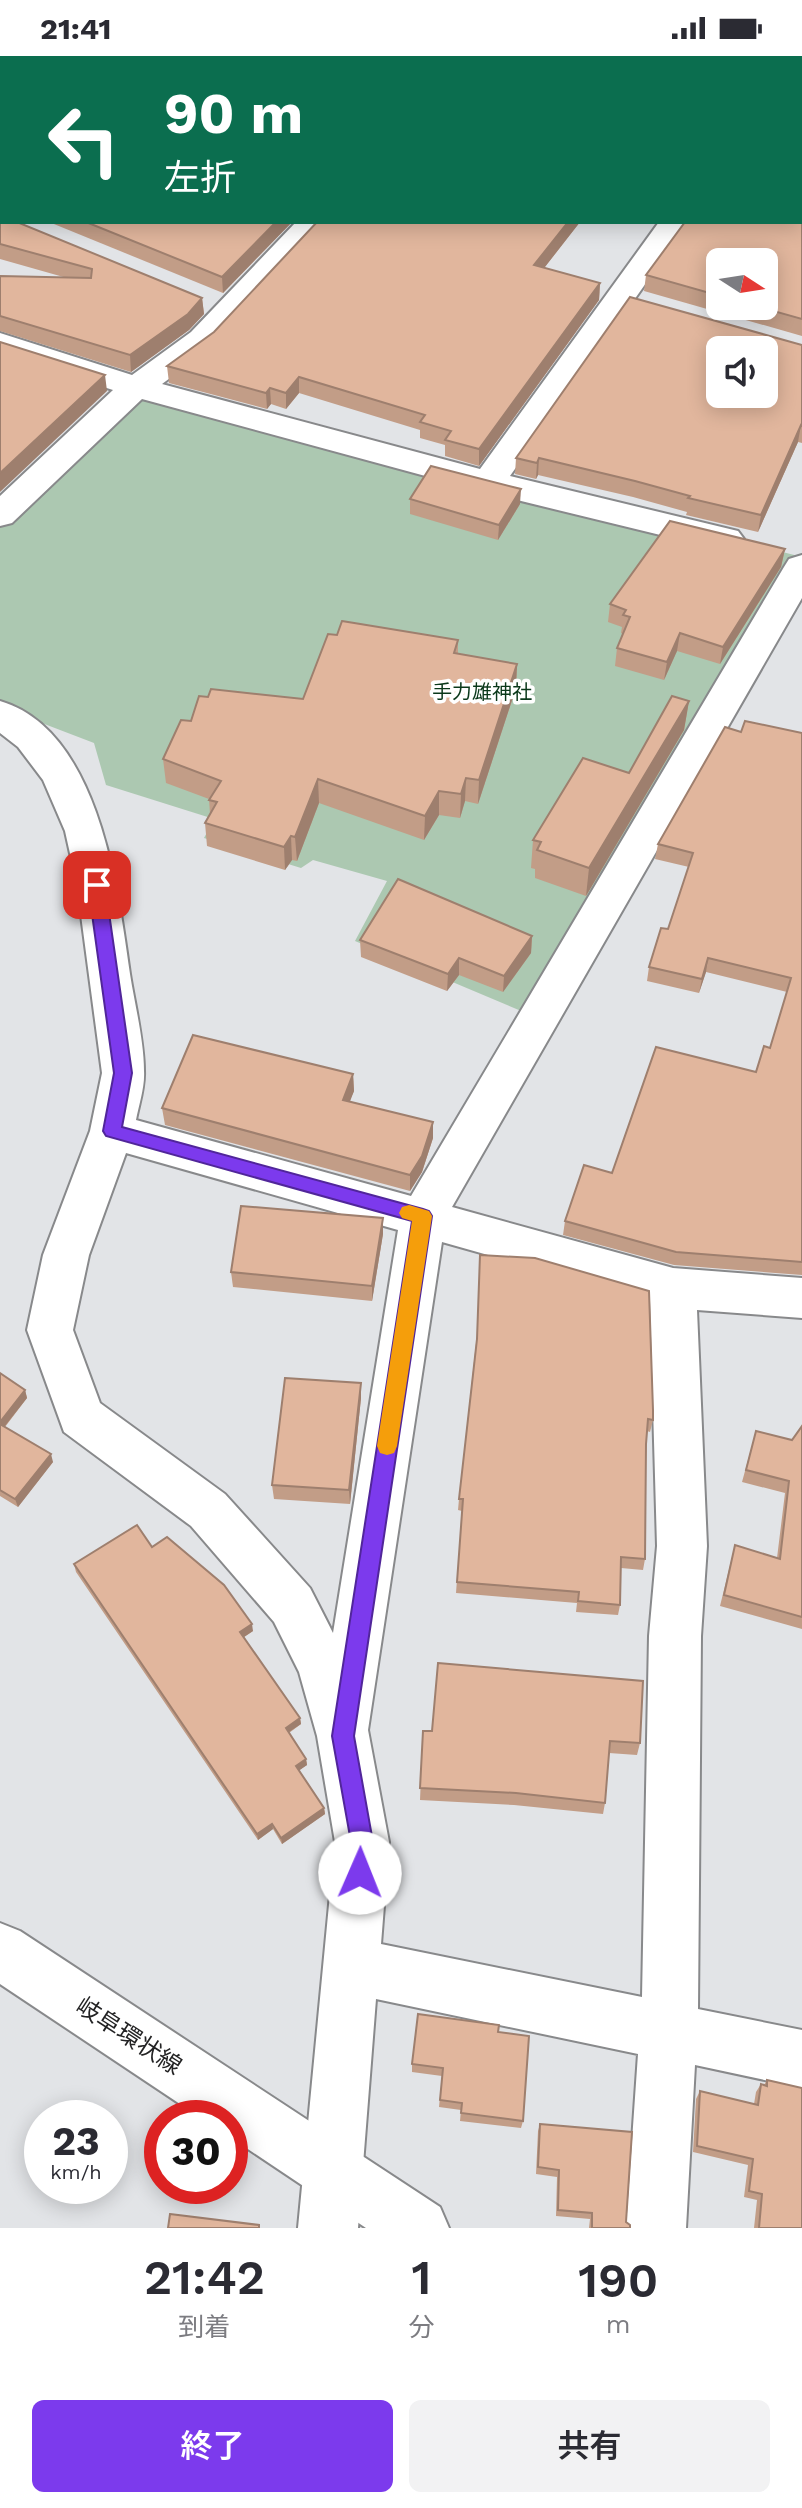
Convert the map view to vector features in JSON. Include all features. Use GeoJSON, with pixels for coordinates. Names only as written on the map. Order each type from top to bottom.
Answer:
{"type":"FeatureCollection","features":[{"type":"Feature","properties":{"kind":"street"},"geometry":{"type":"LineString","coordinates":[[0,515],[136,387],[202,339],[215,304],[311,224]]}},
{"type":"Feature","properties":{"kind":"street"},"geometry":{"type":"LineString","coordinates":[[488,482],[635,302],[673,224]]}},
{"type":"Feature","properties":{"kind":"street"},"geometry":{"type":"LineString","coordinates":[[0,343],[136,387],[488,482],[783,555],[423,1216],[343,1736]]}},
{"type":"Feature","properties":{"kind":"street"},"geometry":{"type":"LineString","coordinates":[[0,714],[31,737],[60,774],[85,831],[97,885],[123,1073],[112,1131],[66,1255],[50,1330],[81,1417],[208,1510],[292,1605],[323,1667],[343,1736],[362,1842],[328,2228]]}},
{"type":"Feature","properties":{"kind":"street"},"geometry":{"type":"LineString","coordinates":[[112,1131],[673,1288],[802,1298]]}},
{"type":"Feature","properties":{"kind":"street"},"geometry":{"type":"LineString","coordinates":[[656,2228],[668,2030],[675,1636],[682,1546],[673,1288]]}},
{"type":"Feature","properties":{"kind":"street","name":"岐阜環状線"},"geometry":{"type":"LineString","coordinates":[[0,1951],[419,2228]]}},
{"type":"Feature","properties":{"kind":"street"},"geometry":{"type":"LineString","coordinates":[[353,1966],[802,2059]]}},
{"type":"Feature","properties":{"kind":"green space","name":"手力雄神社"},"geometry":{"type":"Polygon","coordinates":[[[136,387],[802,557],[538,1018],[355,941],[387,881],[313,860],[301,868],[204,838],[214,819],[106,785],[94,743],[0,707],[0,515],[136,387]]]}},
{"type":"Feature","properties":{"kind":"building"},"geometry":{"type":"Polygon","coordinates":[[[0,224],[22,224],[202,298],[188,314],[130,355],[0,316],[0,276],[91,278],[92,269],[0,244],[0,224]]]}},
{"type":"Feature","properties":{"kind":"building"},"geometry":{"type":"Polygon","coordinates":[[[91,224],[274,224],[222,277],[91,224]]]}},
{"type":"Feature","properties":{"kind":"building"},"geometry":{"type":"Polygon","coordinates":[[[315,224],[566,224],[534,265],[600,283],[479,449],[445,440],[451,431],[420,422],[425,415],[299,377],[286,393],[270,388],[266,393],[167,366],[214,332],[315,224]]]}},
{"type":"Feature","properties":{"kind":"building"},"geometry":{"type":"Polygon","coordinates":[[[684,224],[802,224],[802,319],[778,312],[778,248],[706,248],[706,292],[646,275],[684,224]]]}},
{"type":"Feature","properties":{"kind":"building"},"geometry":{"type":"Polygon","coordinates":[[[630,297],[770,336],[706,336],[706,408],[778,408],[778,338],[802,345],[802,426],[761,515],[539,458],[537,463],[516,458],[630,297]]]}},
{"type":"Feature","properties":{"kind":"building"},"geometry":{"type":"Polygon","coordinates":[[[0,342],[105,375],[0,473],[0,342]]]}},
{"type":"Feature","properties":{"kind":"building"},"geometry":{"type":"Polygon","coordinates":[[[431,466],[521,489],[499,525],[410,499],[431,466]]]}},
{"type":"Feature","properties":{"kind":"building"},"geometry":{"type":"Polygon","coordinates":[[[670,521],[785,549],[723,647],[680,633],[667,662],[617,648],[630,617],[623,615],[626,610],[610,604],[670,521]]]}},
{"type":"Feature","properties":{"kind":"building"},"geometry":{"type":"Polygon","coordinates":[[[342,621],[458,640],[454,653],[517,664],[479,780],[466,778],[461,794],[439,791],[425,816],[318,779],[295,837],[291,836],[284,847],[205,823],[217,802],[209,800],[221,781],[163,759],[181,720],[191,721],[199,696],[208,697],[211,689],[303,699],[328,634],[337,635],[342,621]]]}},
{"type":"Feature","properties":{"kind":"building"},"geometry":{"type":"Polygon","coordinates":[[[672,696],[689,701],[589,868],[537,850],[541,842],[533,840],[583,758],[629,773],[672,696]]]}},
{"type":"Feature","properties":{"kind":"building"},"geometry":{"type":"Polygon","coordinates":[[[745,721],[802,733],[802,1262],[676,1252],[565,1221],[584,1165],[612,1173],[656,1047],[756,1072],[764,1046],[770,1048],[791,978],[708,958],[702,979],[649,967],[661,928],[668,929],[693,853],[658,844],[725,727],[741,732],[745,721]]]}},
{"type":"Feature","properties":{"kind":"building"},"geometry":{"type":"Polygon","coordinates":[[[398,879],[532,936],[504,976],[459,958],[448,974],[360,940],[398,879]]]}},
{"type":"Feature","properties":{"kind":"building"},"geometry":{"type":"Polygon","coordinates":[[[193,1035],[353,1074],[343,1100],[433,1122],[422,1156],[410,1175],[162,1108],[193,1035]]]}},
{"type":"Feature","properties":{"kind":"building"},"geometry":{"type":"Polygon","coordinates":[[[241,1206],[383,1218],[372,1286],[231,1272],[241,1206]]]}},
{"type":"Feature","properties":{"kind":"building"},"geometry":{"type":"Polygon","coordinates":[[[480,1255],[535,1258],[649,1291],[653,1420],[648,1419],[646,1444],[645,1559],[621,1557],[620,1605],[578,1601],[579,1592],[457,1582],[463,1499],[459,1499],[477,1339],[480,1255]]]}},
{"type":"Feature","properties":{"kind":"building"},"geometry":{"type":"Polygon","coordinates":[[[0,1373],[25,1390],[0,1422],[0,1373]]]}},
{"type":"Feature","properties":{"kind":"building"},"geometry":{"type":"Polygon","coordinates":[[[285,1378],[361,1383],[349,1490],[272,1485],[285,1378]]]}},
{"type":"Feature","properties":{"kind":"building"},"geometry":{"type":"Polygon","coordinates":[[[0,1424],[51,1454],[15,1499],[0,1490],[0,1424]]]}},
{"type":"Feature","properties":{"kind":"building"},"geometry":{"type":"Polygon","coordinates":[[[802,1426],[802,1617],[724,1595],[735,1545],[780,1559],[789,1481],[746,1470],[756,1431],[792,1440],[802,1426]]]}},
{"type":"Feature","properties":{"kind":"building"},"geometry":{"type":"Polygon","coordinates":[[[137,1525],[152,1547],[167,1537],[224,1585],[252,1624],[240,1632],[300,1718],[286,1728],[306,1759],[296,1766],[324,1808],[281,1838],[272,1824],[257,1834],[74,1564],[137,1525]]]}},
{"type":"Feature","properties":{"kind":"building"},"geometry":{"type":"Polygon","coordinates":[[[438,1663],[643,1681],[640,1743],[610,1741],[605,1803],[516,1793],[420,1788],[423,1731],[432,1731],[438,1663]]]}},
{"type":"Feature","properties":{"kind":"building"},"geometry":{"type":"Polygon","coordinates":[[[418,2014],[499,2025],[498,2032],[529,2036],[523,2121],[461,2113],[462,2103],[440,2100],[443,2068],[412,2064],[418,2014]]]}},
{"type":"Feature","properties":{"kind":"building"},"geometry":{"type":"Polygon","coordinates":[[[767,2080],[802,2088],[802,2228],[759,2228],[762,2194],[749,2191],[753,2159],[697,2146],[700,2091],[758,2105],[761,2084],[767,2086],[767,2080]]]}},
{"type":"Feature","properties":{"kind":"building"},"geometry":{"type":"Polygon","coordinates":[[[540,2124],[632,2132],[626,2222],[630,2228],[592,2228],[592,2213],[558,2210],[559,2170],[538,2167],[540,2124]]]}},
{"type":"Feature","properties":{"kind":"building"},"geometry":{"type":"Polygon","coordinates":[[[170,2214],[259,2225],[259,2228],[168,2228],[170,2214]]]}},
{"type":"Feature","properties":{"kind":"slow traffic"},"geometry":{"type":"LineString","coordinates":[[387,1446],[423,1216],[409,1213]]}},
{"type":"Feature","properties":{"kind":"route"},"geometry":{"type":"LineString","coordinates":[[97,885],[104,954],[123,1073],[112,1131],[423,1216],[343,1736],[362,1842],[360,1873]]}}]}
